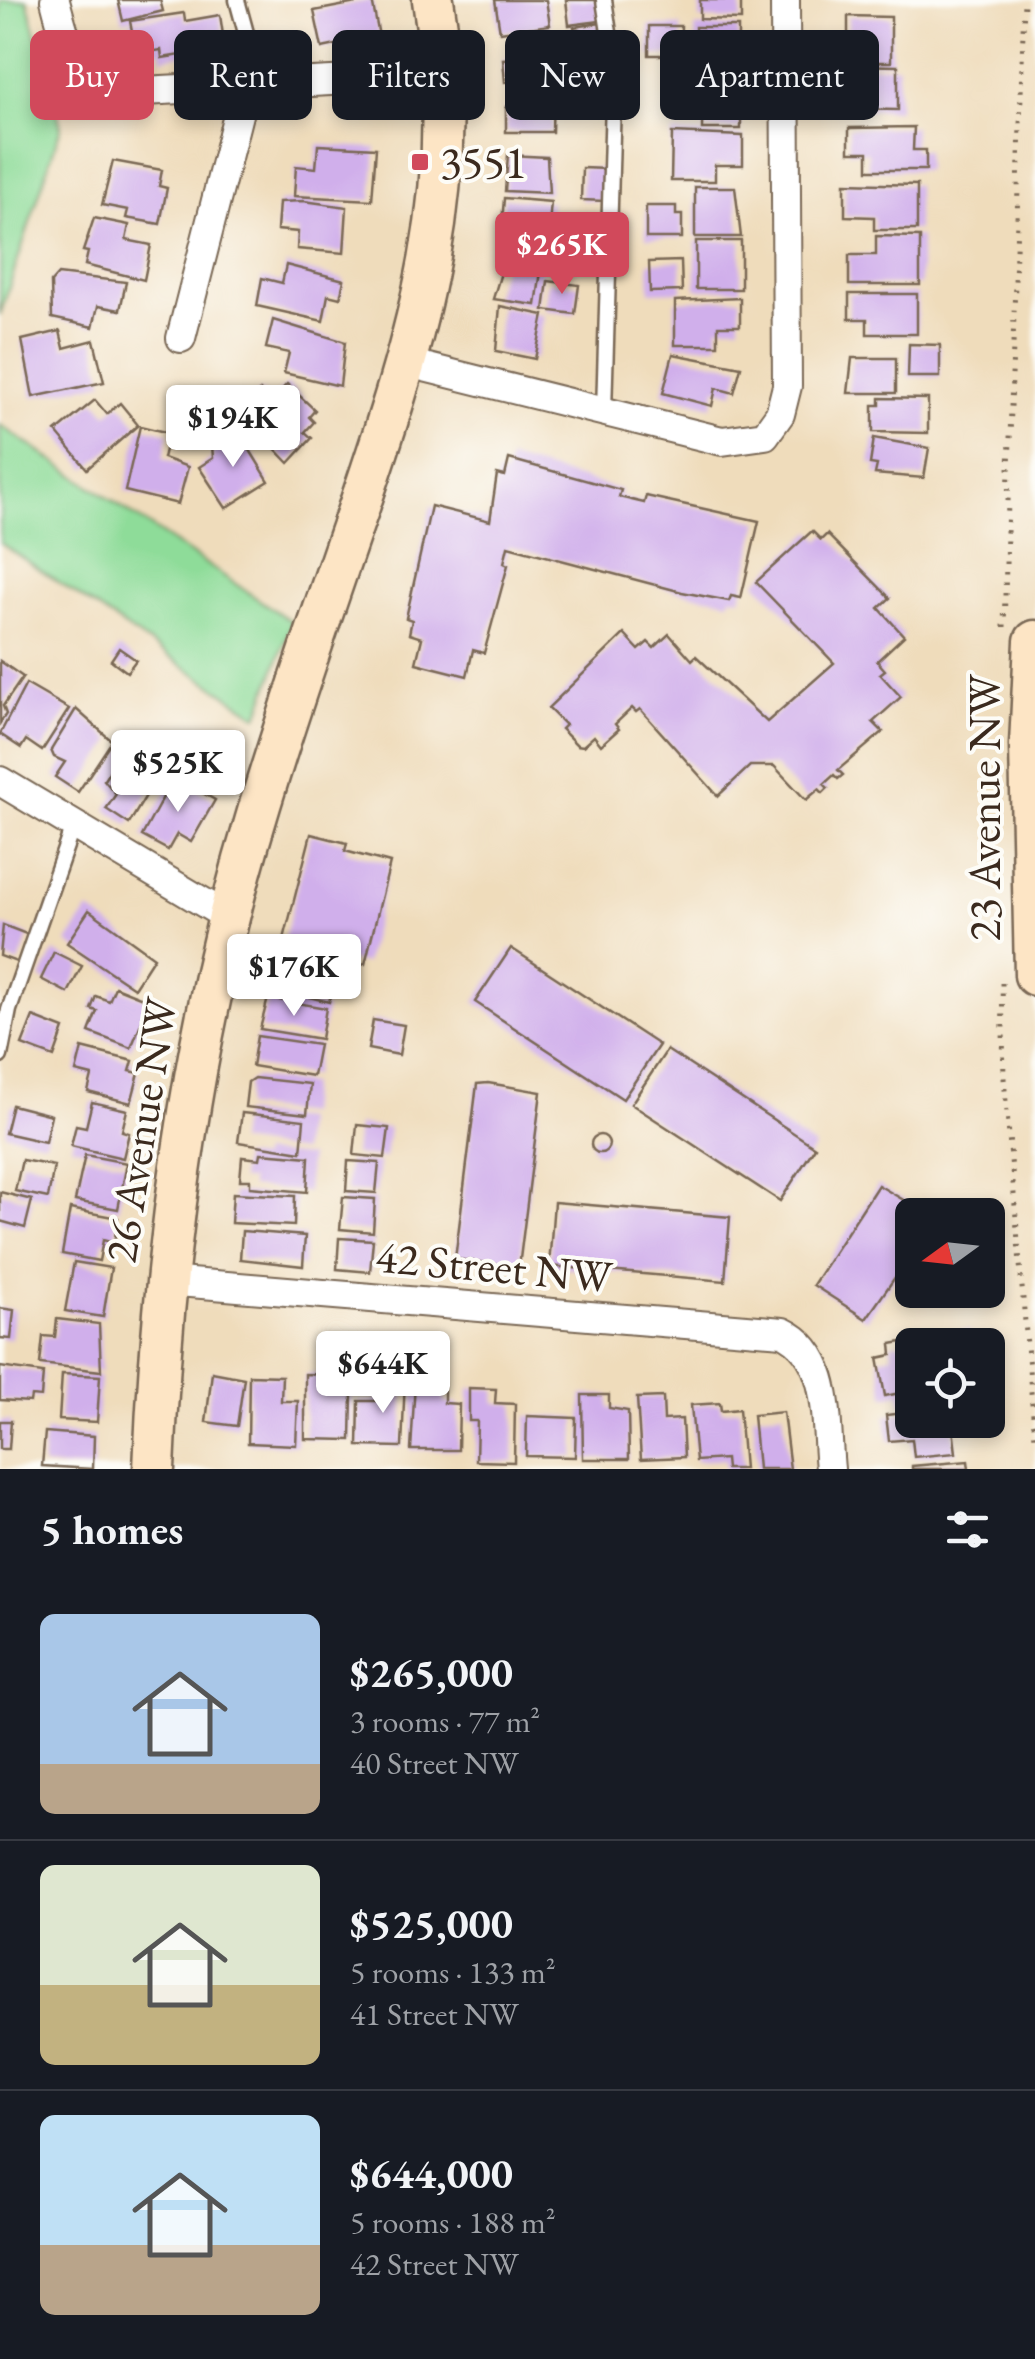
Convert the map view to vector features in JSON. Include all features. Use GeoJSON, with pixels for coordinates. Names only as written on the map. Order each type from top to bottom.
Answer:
{"type":"FeatureCollection","features":[{"type":"Feature","properties":{"kind":"street"},"geometry":{"type":"LineString","coordinates":[[55,0],[69,48],[81,68],[108,88],[124,92],[174,90]]}},
{"type":"Feature","properties":{"kind":"street","name":"26 Avenue NW"},"geometry":{"type":"LineString","coordinates":[[433,0],[437,30]]}},
{"type":"Feature","properties":{"kind":"street"},"geometry":{"type":"LineString","coordinates":[[408,363],[722,442],[747,442],[765,435],[780,414],[786,386],[784,0]]}},
{"type":"Feature","properties":{"kind":"street"},"geometry":{"type":"LineString","coordinates":[[181,338],[237,120]]}},
{"type":"Feature","properties":{"kind":"street","name":"26 Avenue NW"},"geometry":{"type":"LineString","coordinates":[[154,1469],[166,1281],[190,1110],[228,917],[306,662],[422,312],[438,212],[441,120]]}},
{"type":"Feature","properties":{"kind":"street","name":"23 Avenue NW"},"geometry":{"type":"LineString","coordinates":[[1035,641],[1030,745],[1035,976]]}},
{"type":"Feature","properties":{"kind":"street"},"geometry":{"type":"LineString","coordinates":[[0,781],[228,917]]}},
{"type":"Feature","properties":{"kind":"street","name":"42 Street NW"},"geometry":{"type":"LineString","coordinates":[[166,1281],[783,1332],[808,1351],[820,1378],[830,1469]]}},
{"type":"Feature","properties":{"kind":"lane"},"geometry":{"type":"LineString","coordinates":[[237,0],[245,30]]}},
{"type":"Feature","properties":{"kind":"lane"},"geometry":{"type":"LineString","coordinates":[[604,0],[614,65],[604,412]]}},
{"type":"Feature","properties":{"kind":"lane"},"geometry":{"type":"LineString","coordinates":[[0,1056],[9,1010],[72,826]]}},
{"type":"Feature","properties":{"kind":"green space"},"geometry":{"type":"Polygon","coordinates":[[[0,0],[27,0],[35,30],[30,30],[30,120],[59,120],[61,127],[0,315],[0,0]]]}},
{"type":"Feature","properties":{"kind":"green space"},"geometry":{"type":"Polygon","coordinates":[[[0,425],[292,622],[258,716],[0,543],[0,425]]]}},
{"type":"Feature","properties":{"kind":"building"},"geometry":{"type":"Polygon","coordinates":[[[118,0],[160,0],[163,11],[123,21],[118,0]]]}},
{"type":"Feature","properties":{"kind":"building"},"geometry":{"type":"Polygon","coordinates":[[[372,0],[378,30],[332,30],[332,46],[322,48],[314,11],[372,0]]]}},
{"type":"Feature","properties":{"kind":"building"},"geometry":{"type":"Polygon","coordinates":[[[495,0],[546,0],[550,25],[500,32],[495,0]]]}},
{"type":"Feature","properties":{"kind":"building"},"geometry":{"type":"Polygon","coordinates":[[[566,0],[597,0],[600,21],[569,25],[566,0]]]}},
{"type":"Feature","properties":{"kind":"building"},"geometry":{"type":"Polygon","coordinates":[[[700,0],[741,0],[741,20],[700,19],[700,0]]]}},
{"type":"Feature","properties":{"kind":"building"},"geometry":{"type":"Polygon","coordinates":[[[184,13],[185,21],[220,15],[222,30],[174,30],[174,56],[162,58],[161,50],[154,51],[154,30],[132,30],[130,21],[184,13]]]}},
{"type":"Feature","properties":{"kind":"building"},"geometry":{"type":"Polygon","coordinates":[[[848,16],[891,17],[891,62],[879,62],[879,30],[848,30],[848,16]]]}},
{"type":"Feature","properties":{"kind":"building"},"geometry":{"type":"Polygon","coordinates":[[[601,23],[602,30],[574,30],[574,27],[601,23]]]}},
{"type":"Feature","properties":{"kind":"building"},"geometry":{"type":"Polygon","coordinates":[[[649,26],[681,26],[681,30],[660,30],[660,55],[649,55],[649,26]]]}},
{"type":"Feature","properties":{"kind":"building"},"geometry":{"type":"Polygon","coordinates":[[[695,27],[738,27],[738,30],[695,27]]]}},
{"type":"Feature","properties":{"kind":"building"},"geometry":{"type":"Polygon","coordinates":[[[879,66],[898,66],[898,110],[879,110],[879,66]]]}},
{"type":"Feature","properties":{"kind":"building"},"geometry":{"type":"Polygon","coordinates":[[[506,120],[552,120],[552,132],[506,132],[506,120]]]}},
{"type":"Feature","properties":{"kind":"building"},"geometry":{"type":"Polygon","coordinates":[[[702,120],[741,120],[741,129],[702,129],[702,120]]]}},
{"type":"Feature","properties":{"kind":"building"},"geometry":{"type":"Polygon","coordinates":[[[914,127],[913,150],[926,150],[926,170],[868,170],[868,152],[849,152],[849,128],[914,127]]]}},
{"type":"Feature","properties":{"kind":"building"},"geometry":{"type":"Polygon","coordinates":[[[672,133],[743,136],[743,165],[715,165],[715,181],[671,181],[672,133]]]}},
{"type":"Feature","properties":{"kind":"building"},"geometry":{"type":"Polygon","coordinates":[[[318,145],[376,148],[372,200],[294,196],[296,166],[316,168],[318,145]]]}},
{"type":"Feature","properties":{"kind":"building"},"geometry":{"type":"Polygon","coordinates":[[[508,155],[547,157],[549,193],[505,191],[508,155]]]}},
{"type":"Feature","properties":{"kind":"building"},"geometry":{"type":"Polygon","coordinates":[[[113,161],[162,170],[159,186],[167,188],[160,224],[126,218],[128,210],[102,205],[113,161]]]}},
{"type":"Feature","properties":{"kind":"building"},"geometry":{"type":"Polygon","coordinates":[[[582,168],[606,169],[605,201],[581,200],[582,168]]]}},
{"type":"Feature","properties":{"kind":"building"},"geometry":{"type":"Polygon","coordinates":[[[845,183],[917,185],[917,230],[874,230],[874,217],[845,216],[845,183]]]}},
{"type":"Feature","properties":{"kind":"building"},"geometry":{"type":"Polygon","coordinates":[[[695,187],[735,187],[741,237],[695,237],[695,187]]]}},
{"type":"Feature","properties":{"kind":"building"},"geometry":{"type":"Polygon","coordinates":[[[504,198],[551,202],[547,249],[511,246],[513,224],[502,223],[504,198]]]}},
{"type":"Feature","properties":{"kind":"building"},"geometry":{"type":"Polygon","coordinates":[[[279,202],[347,207],[344,253],[297,249],[298,232],[277,230],[279,202]]]}},
{"type":"Feature","properties":{"kind":"building"},"geometry":{"type":"Polygon","coordinates":[[[646,206],[676,206],[676,215],[682,215],[682,238],[646,238],[646,206]]]}},
{"type":"Feature","properties":{"kind":"building"},"geometry":{"type":"Polygon","coordinates":[[[94,218],[129,225],[126,240],[151,245],[144,280],[85,265],[88,252],[83,251],[94,218]]]}},
{"type":"Feature","properties":{"kind":"building"},"geometry":{"type":"Polygon","coordinates":[[[876,236],[920,237],[920,285],[849,285],[849,255],[876,255],[876,236]]]}},
{"type":"Feature","properties":{"kind":"building"},"geometry":{"type":"Polygon","coordinates":[[[696,241],[741,241],[741,289],[696,289],[696,241]]]}},
{"type":"Feature","properties":{"kind":"building"},"geometry":{"type":"Polygon","coordinates":[[[507,253],[543,258],[536,305],[493,299],[507,253]]]}},
{"type":"Feature","properties":{"kind":"building"},"geometry":{"type":"Polygon","coordinates":[[[681,261],[682,291],[650,292],[649,262],[681,261]]]}},
{"type":"Feature","properties":{"kind":"building"},"geometry":{"type":"Polygon","coordinates":[[[286,265],[344,280],[340,298],[328,295],[323,321],[257,306],[262,278],[282,283],[286,265]]]}},
{"type":"Feature","properties":{"kind":"building"},"geometry":{"type":"Polygon","coordinates":[[[58,274],[126,282],[120,310],[98,306],[93,327],[52,318],[51,282],[58,274]]]}},
{"type":"Feature","properties":{"kind":"building"},"geometry":{"type":"Polygon","coordinates":[[[548,281],[579,285],[575,314],[544,310],[548,281]]]}},
{"type":"Feature","properties":{"kind":"building"},"geometry":{"type":"Polygon","coordinates":[[[849,294],[917,294],[917,334],[867,334],[867,319],[849,319],[849,294]]]}},
{"type":"Feature","properties":{"kind":"building"},"geometry":{"type":"Polygon","coordinates":[[[740,298],[740,326],[718,326],[718,345],[675,345],[675,301],[740,298]]]}},
{"type":"Feature","properties":{"kind":"building"},"geometry":{"type":"Polygon","coordinates":[[[500,306],[544,315],[535,359],[496,351],[500,306]]]}},
{"type":"Feature","properties":{"kind":"building"},"geometry":{"type":"Polygon","coordinates":[[[273,320],[345,342],[340,386],[284,373],[289,353],[266,348],[273,320]]]}},
{"type":"Feature","properties":{"kind":"building"},"geometry":{"type":"Polygon","coordinates":[[[60,331],[64,348],[94,340],[104,382],[33,397],[22,340],[60,331]]]}},
{"type":"Feature","properties":{"kind":"building"},"geometry":{"type":"Polygon","coordinates":[[[909,344],[940,345],[940,377],[908,377],[909,344]]]}},
{"type":"Feature","properties":{"kind":"building"},"geometry":{"type":"Polygon","coordinates":[[[673,354],[741,367],[734,393],[716,388],[712,406],[663,393],[673,354]]]}},
{"type":"Feature","properties":{"kind":"building"},"geometry":{"type":"Polygon","coordinates":[[[852,358],[896,358],[896,393],[848,393],[852,358]]]}},
{"type":"Feature","properties":{"kind":"building"},"geometry":{"type":"Polygon","coordinates":[[[287,384],[315,410],[309,417],[314,422],[305,432],[312,438],[289,463],[240,412],[260,391],[276,405],[273,399],[287,384]]]}},
{"type":"Feature","properties":{"kind":"building"},"geometry":{"type":"Polygon","coordinates":[[[880,398],[928,399],[928,433],[873,432],[873,405],[880,405],[880,398]]]}},
{"type":"Feature","properties":{"kind":"building"},"geometry":{"type":"Polygon","coordinates":[[[95,400],[107,414],[120,403],[138,425],[87,469],[56,432],[95,400]]]}},
{"type":"Feature","properties":{"kind":"building"},"geometry":{"type":"Polygon","coordinates":[[[140,426],[169,433],[163,458],[188,467],[178,504],[125,491],[140,426]]]}},
{"type":"Feature","properties":{"kind":"building"},"geometry":{"type":"Polygon","coordinates":[[[237,429],[269,481],[226,508],[199,467],[213,458],[212,445],[237,429]]]}},
{"type":"Feature","properties":{"kind":"building"},"geometry":{"type":"Polygon","coordinates":[[[874,438],[929,448],[924,478],[875,474],[877,465],[870,464],[874,438]]]}},
{"type":"Feature","properties":{"kind":"building"},"geometry":{"type":"Polygon","coordinates":[[[509,459],[621,490],[619,497],[644,503],[646,496],[759,521],[741,598],[731,596],[729,601],[682,592],[508,546],[504,563],[508,565],[484,653],[473,650],[467,676],[416,663],[422,638],[409,634],[412,620],[406,618],[431,506],[490,521],[497,474],[505,476],[509,459]]]}},
{"type":"Feature","properties":{"kind":"building"},"geometry":{"type":"Polygon","coordinates":[[[812,531],[821,540],[827,534],[890,598],[879,608],[904,636],[877,661],[885,670],[880,674],[901,697],[873,722],[883,732],[838,770],[843,775],[838,779],[834,775],[824,784],[828,788],[823,793],[819,789],[806,800],[774,766],[750,766],[718,796],[640,709],[636,712],[632,708],[615,724],[619,729],[601,745],[594,736],[583,746],[577,745],[561,729],[565,725],[548,708],[624,634],[639,650],[648,642],[654,648],[669,634],[692,660],[696,656],[767,722],[834,663],[756,582],[812,531]]]}},
{"type":"Feature","properties":{"kind":"building"},"geometry":{"type":"Polygon","coordinates":[[[119,648],[136,660],[127,672],[111,660],[119,648]]]}},
{"type":"Feature","properties":{"kind":"building"},"geometry":{"type":"Polygon","coordinates":[[[0,661],[23,677],[3,706],[6,714],[0,723],[0,661]]]}},
{"type":"Feature","properties":{"kind":"building"},"geometry":{"type":"Polygon","coordinates":[[[26,684],[69,709],[42,751],[26,740],[21,748],[0,734],[26,684]]]}},
{"type":"Feature","properties":{"kind":"building"},"geometry":{"type":"Polygon","coordinates":[[[76,709],[112,741],[78,792],[55,777],[65,762],[54,757],[51,750],[76,709]]]}},
{"type":"Feature","properties":{"kind":"building"},"geometry":{"type":"Polygon","coordinates":[[[127,744],[162,769],[129,824],[106,809],[116,794],[104,780],[127,744]]]}},
{"type":"Feature","properties":{"kind":"building"},"geometry":{"type":"Polygon","coordinates":[[[174,777],[215,800],[191,842],[177,834],[168,850],[142,836],[174,777]]]}},
{"type":"Feature","properties":{"kind":"building"},"geometry":{"type":"Polygon","coordinates":[[[311,834],[347,843],[345,851],[390,863],[365,964],[283,943],[311,834]]]}},
{"type":"Feature","properties":{"kind":"building"},"geometry":{"type":"Polygon","coordinates":[[[89,910],[154,957],[134,988],[67,943],[89,910]]]}},
{"type":"Feature","properties":{"kind":"building"},"geometry":{"type":"Polygon","coordinates":[[[3,925],[29,935],[19,963],[0,956],[3,925]]]}},
{"type":"Feature","properties":{"kind":"building"},"geometry":{"type":"Polygon","coordinates":[[[511,948],[659,1045],[623,1099],[475,1002],[511,948]]]}},
{"type":"Feature","properties":{"kind":"building"},"geometry":{"type":"Polygon","coordinates":[[[54,952],[82,966],[68,993],[41,979],[54,952]]]}},
{"type":"Feature","properties":{"kind":"building"},"geometry":{"type":"Polygon","coordinates":[[[276,958],[337,971],[329,1002],[269,987],[276,958]]]}},
{"type":"Feature","properties":{"kind":"building"},"geometry":{"type":"Polygon","coordinates":[[[115,987],[150,1001],[131,1048],[89,1032],[97,1011],[91,1009],[96,996],[109,1001],[115,987]]]}},
{"type":"Feature","properties":{"kind":"building"},"geometry":{"type":"Polygon","coordinates":[[[268,998],[326,1008],[321,1039],[260,1029],[268,998]]]}},
{"type":"Feature","properties":{"kind":"building"},"geometry":{"type":"Polygon","coordinates":[[[33,1017],[64,1029],[54,1057],[22,1045],[33,1017]]]}},
{"type":"Feature","properties":{"kind":"building"},"geometry":{"type":"Polygon","coordinates":[[[373,1020],[404,1025],[399,1055],[368,1049],[373,1020]]]}},
{"type":"Feature","properties":{"kind":"building"},"geometry":{"type":"Polygon","coordinates":[[[257,1036],[319,1045],[313,1076],[252,1066],[257,1036]]]}},
{"type":"Feature","properties":{"kind":"building"},"geometry":{"type":"Polygon","coordinates":[[[82,1048],[133,1061],[130,1071],[139,1073],[131,1103],[88,1092],[92,1076],[76,1072],[82,1048]]]}},
{"type":"Feature","properties":{"kind":"building"},"geometry":{"type":"Polygon","coordinates":[[[667,1050],[815,1147],[780,1201],[631,1104],[667,1050]]]}},
{"type":"Feature","properties":{"kind":"building"},"geometry":{"type":"Polygon","coordinates":[[[254,1078],[310,1084],[307,1114],[245,1107],[248,1082],[254,1078]]]}},
{"type":"Feature","properties":{"kind":"building"},"geometry":{"type":"Polygon","coordinates":[[[477,1084],[541,1092],[519,1267],[455,1259],[477,1084]]]}},
{"type":"Feature","properties":{"kind":"building"},"geometry":{"type":"Polygon","coordinates":[[[92,1102],[127,1110],[122,1131],[129,1133],[123,1158],[71,1146],[76,1125],[86,1127],[92,1102]]]}},
{"type":"Feature","properties":{"kind":"building"},"geometry":{"type":"Polygon","coordinates":[[[12,1105],[51,1115],[45,1142],[5,1133],[12,1105]]]}},
{"type":"Feature","properties":{"kind":"building"},"geometry":{"type":"Polygon","coordinates":[[[242,1113],[304,1120],[301,1152],[238,1142],[242,1113]]]}},
{"type":"Feature","properties":{"kind":"building"},"geometry":{"type":"Polygon","coordinates":[[[357,1125],[389,1128],[385,1158],[354,1155],[357,1125]]]}},
{"type":"Feature","properties":{"kind":"building"},"geometry":{"type":"Polygon","coordinates":[[[600,1135],[607,1137],[607,1151],[600,1153],[593,1151],[591,1144],[593,1137],[600,1135]]]}},
{"type":"Feature","properties":{"kind":"building"},"geometry":{"type":"Polygon","coordinates":[[[261,1153],[309,1157],[307,1192],[250,1187],[250,1180],[240,1180],[242,1157],[260,1159],[261,1153]]]}},
{"type":"Feature","properties":{"kind":"building"},"geometry":{"type":"Polygon","coordinates":[[[85,1155],[127,1163],[118,1209],[75,1201],[85,1155]]]}},
{"type":"Feature","properties":{"kind":"building"},"geometry":{"type":"Polygon","coordinates":[[[22,1160],[54,1166],[48,1198],[15,1191],[22,1160]]]}},
{"type":"Feature","properties":{"kind":"building"},"geometry":{"type":"Polygon","coordinates":[[[348,1161],[379,1163],[376,1193],[346,1191],[348,1161]]]}},
{"type":"Feature","properties":{"kind":"building"},"geometry":{"type":"Polygon","coordinates":[[[878,1185],[900,1198],[895,1198],[895,1277],[866,1319],[813,1285],[878,1185]]]}},
{"type":"Feature","properties":{"kind":"building"},"geometry":{"type":"Polygon","coordinates":[[[0,1192],[32,1200],[25,1228],[0,1221],[0,1192]]]}},
{"type":"Feature","properties":{"kind":"building"},"geometry":{"type":"Polygon","coordinates":[[[233,1193],[295,1196],[294,1226],[231,1223],[233,1193]]]}},
{"type":"Feature","properties":{"kind":"building"},"geometry":{"type":"Polygon","coordinates":[[[343,1197],[375,1199],[373,1232],[340,1229],[343,1197]]]}},
{"type":"Feature","properties":{"kind":"building"},"geometry":{"type":"Polygon","coordinates":[[[554,1202],[730,1217],[725,1281],[549,1266],[554,1202]]]}},
{"type":"Feature","properties":{"kind":"building"},"geometry":{"type":"Polygon","coordinates":[[[70,1209],[118,1218],[114,1243],[103,1240],[99,1261],[62,1254],[70,1209]]]}},
{"type":"Feature","properties":{"kind":"building"},"geometry":{"type":"Polygon","coordinates":[[[242,1231],[305,1236],[303,1266],[240,1259],[242,1231]]]}},
{"type":"Feature","properties":{"kind":"building"},"geometry":{"type":"Polygon","coordinates":[[[339,1238],[373,1240],[370,1272],[337,1269],[339,1238]]]}},
{"type":"Feature","properties":{"kind":"building"},"geometry":{"type":"Polygon","coordinates":[[[74,1262],[111,1268],[103,1317],[65,1311],[74,1262]]]}},
{"type":"Feature","properties":{"kind":"building"},"geometry":{"type":"Polygon","coordinates":[[[0,1308],[14,1310],[11,1339],[0,1338],[0,1308]]]}},
{"type":"Feature","properties":{"kind":"building"},"geometry":{"type":"Polygon","coordinates":[[[57,1319],[99,1324],[101,1371],[40,1364],[43,1336],[55,1337],[57,1319]]]}},
{"type":"Feature","properties":{"kind":"building"},"geometry":{"type":"Polygon","coordinates":[[[895,1343],[895,1394],[885,1396],[878,1358],[892,1355],[891,1344],[895,1343]]]}},
{"type":"Feature","properties":{"kind":"building"},"geometry":{"type":"Polygon","coordinates":[[[0,1367],[43,1373],[41,1397],[31,1396],[30,1402],[0,1400],[0,1367]]]}},
{"type":"Feature","properties":{"kind":"building"},"geometry":{"type":"Polygon","coordinates":[[[212,1372],[244,1378],[237,1426],[206,1422],[212,1372]]]}},
{"type":"Feature","properties":{"kind":"building"},"geometry":{"type":"Polygon","coordinates":[[[62,1374],[100,1376],[97,1422],[59,1420],[62,1374]]]}},
{"type":"Feature","properties":{"kind":"building"},"geometry":{"type":"Polygon","coordinates":[[[305,1374],[335,1375],[335,1392],[352,1393],[351,1440],[305,1439],[305,1374]]]}},
{"type":"Feature","properties":{"kind":"building"},"geometry":{"type":"Polygon","coordinates":[[[249,1375],[282,1376],[281,1401],[298,1401],[296,1445],[248,1443],[249,1375]]]}},
{"type":"Feature","properties":{"kind":"building"},"geometry":{"type":"Polygon","coordinates":[[[377,1379],[405,1379],[402,1447],[358,1446],[359,1401],[376,1401],[377,1379]]]}},
{"type":"Feature","properties":{"kind":"building"},"geometry":{"type":"Polygon","coordinates":[[[415,1382],[444,1383],[444,1403],[459,1404],[458,1450],[411,1450],[415,1382]]]}},
{"type":"Feature","properties":{"kind":"building"},"geometry":{"type":"Polygon","coordinates":[[[469,1388],[496,1389],[495,1403],[515,1404],[514,1462],[476,1461],[477,1421],[469,1421],[469,1388]]]}},
{"type":"Feature","properties":{"kind":"building"},"geometry":{"type":"Polygon","coordinates":[[[582,1395],[609,1395],[609,1408],[628,1411],[629,1459],[583,1459],[582,1395]]]}},
{"type":"Feature","properties":{"kind":"building"},"geometry":{"type":"Polygon","coordinates":[[[663,1397],[664,1420],[682,1419],[684,1457],[641,1459],[637,1398],[663,1397]]]}},
{"type":"Feature","properties":{"kind":"building"},"geometry":{"type":"Polygon","coordinates":[[[720,1403],[721,1411],[739,1409],[744,1469],[726,1469],[725,1459],[696,1461],[691,1405],[720,1403]]]}},
{"type":"Feature","properties":{"kind":"building"},"geometry":{"type":"Polygon","coordinates":[[[783,1412],[790,1469],[758,1469],[753,1415],[783,1412]]]}},
{"type":"Feature","properties":{"kind":"building"},"geometry":{"type":"Polygon","coordinates":[[[895,1414],[895,1438],[954,1438],[956,1453],[914,1457],[912,1439],[889,1441],[886,1415],[895,1414]]]}},
{"type":"Feature","properties":{"kind":"building"},"geometry":{"type":"Polygon","coordinates":[[[527,1416],[576,1418],[575,1457],[526,1456],[527,1416]]]}},
{"type":"Feature","properties":{"kind":"building"},"geometry":{"type":"Polygon","coordinates":[[[0,1421],[11,1421],[9,1449],[0,1449],[0,1421]]]}},
{"type":"Feature","properties":{"kind":"building"},"geometry":{"type":"Polygon","coordinates":[[[45,1432],[94,1436],[93,1469],[42,1466],[45,1432]]]}},
{"type":"Feature","properties":{"kind":"building"},"geometry":{"type":"Polygon","coordinates":[[[968,1461],[969,1469],[912,1469],[912,1466],[968,1461]]]}},
{"type":"Feature","properties":{"kind":"place","name":"3551"},"geometry":{"type":"Point","coordinates":[420,162]}}]}
